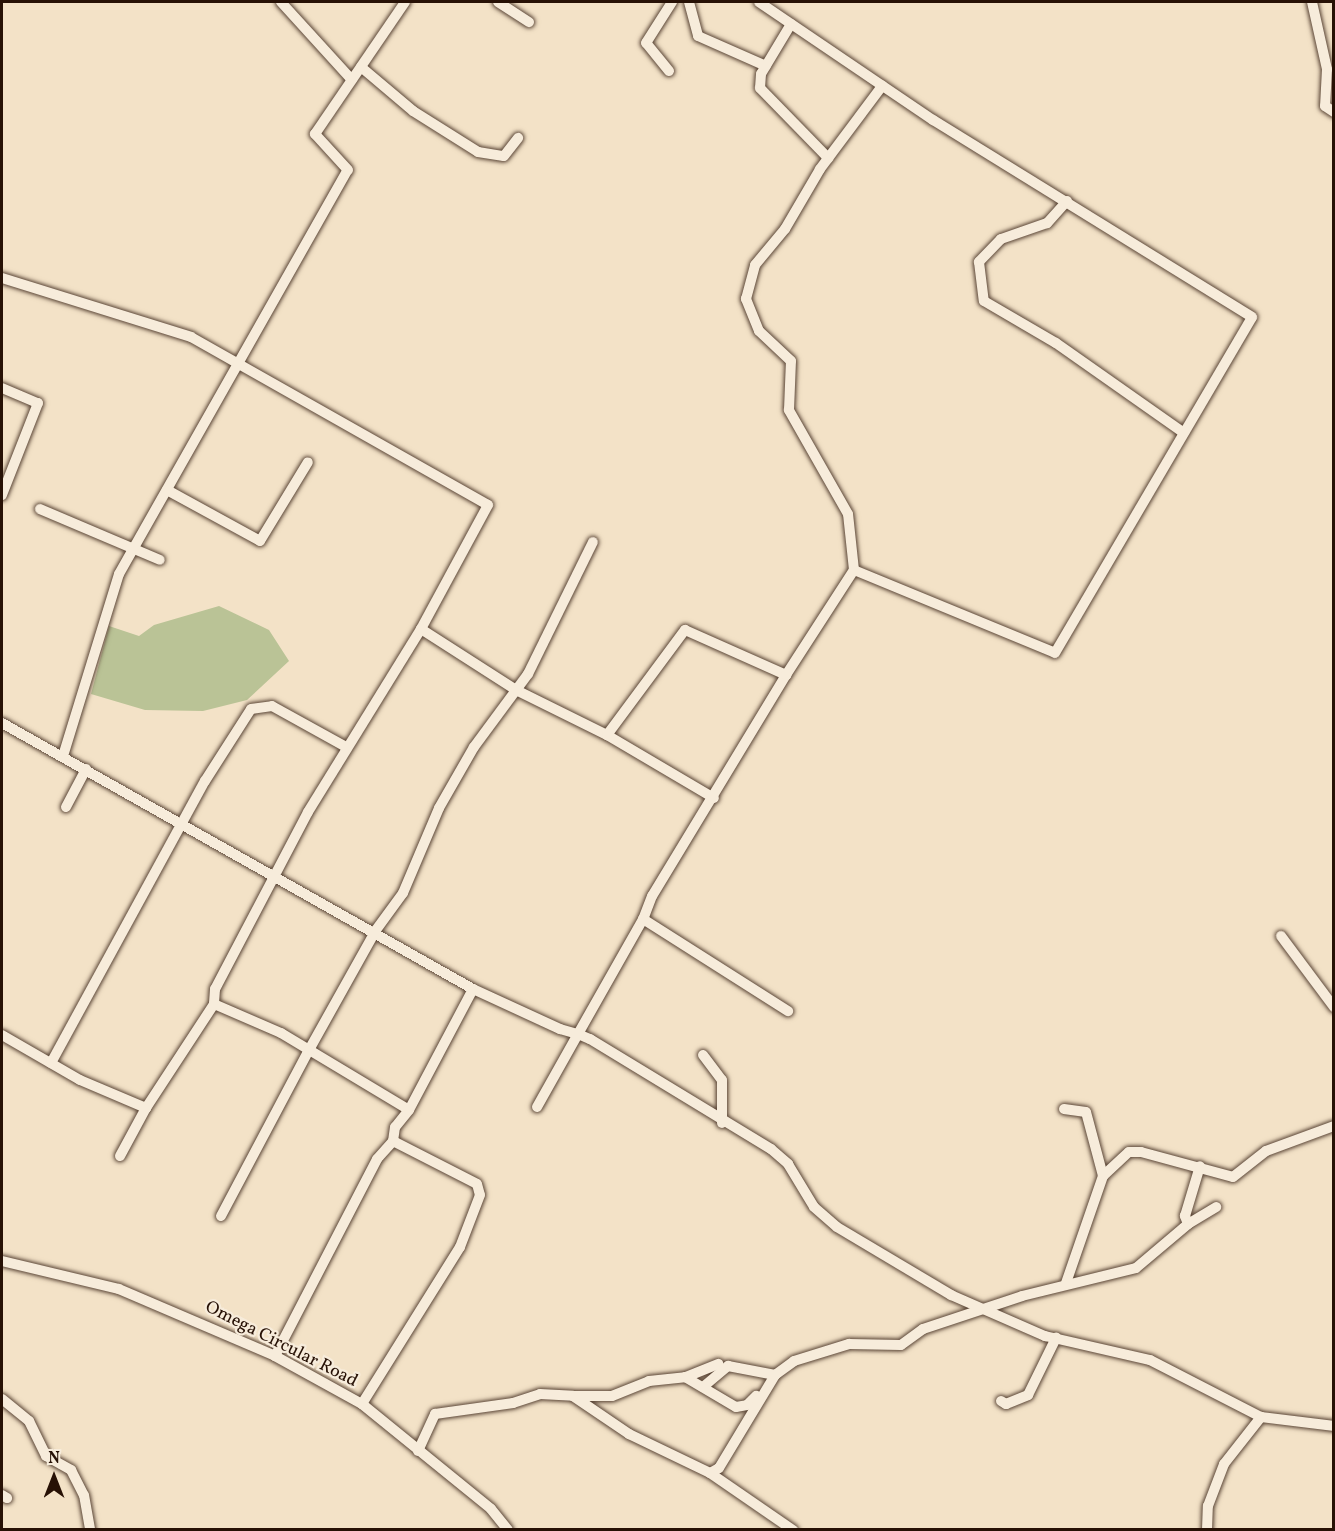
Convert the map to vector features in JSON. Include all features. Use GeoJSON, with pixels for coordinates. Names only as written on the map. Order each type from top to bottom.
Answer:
{"type":"FeatureCollection","features":[{"type":"Feature","properties":{"kind":"street"},"geometry":{"type":"LineString","coordinates":[[281,2],[352,80]]}},
{"type":"Feature","properties":{"kind":"street"},"geometry":{"type":"LineString","coordinates":[[63,756],[119,574],[237,361],[348,170],[315,134],[405,2]]}},
{"type":"Feature","properties":{"kind":"street"},"geometry":{"type":"LineString","coordinates":[[498,2],[529,22]]}},
{"type":"Feature","properties":{"kind":"street"},"geometry":{"type":"LineString","coordinates":[[669,71],[646,43],[672,2]]}},
{"type":"Feature","properties":{"kind":"street"},"geometry":{"type":"LineString","coordinates":[[689,2],[698,36],[766,66]]}},
{"type":"Feature","properties":{"kind":"street"},"geometry":{"type":"LineString","coordinates":[[759,2],[882,86],[1252,316],[1055,653],[854,570]]}},
{"type":"Feature","properties":{"kind":"street"},"geometry":{"type":"LineString","coordinates":[[1312,2],[1327,69],[1325,106],[1334,112]]}},
{"type":"Feature","properties":{"kind":"street"},"geometry":{"type":"LineString","coordinates":[[791,24],[766,66],[760,88],[828,158]]}},
{"type":"Feature","properties":{"kind":"street"},"geometry":{"type":"LineString","coordinates":[[361,67],[413,111],[478,152],[504,156],[518,138]]}},
{"type":"Feature","properties":{"kind":"street"},"geometry":{"type":"LineString","coordinates":[[537,1107],[643,919],[652,896],[714,798],[786,675],[854,570],[848,514],[789,410],[791,362],[759,331],[746,299],[755,265],[808,196],[828,158],[882,86]]}},
{"type":"Feature","properties":{"kind":"street"},"geometry":{"type":"LineString","coordinates":[[1066,201],[1047,223],[1001,239],[979,262],[984,301],[1056,343],[1184,433]]}},
{"type":"Feature","properties":{"kind":"street"},"geometry":{"type":"LineString","coordinates":[[2,278],[191,337],[237,361],[488,506],[420,630],[346,747],[214,989],[214,1004],[146,1108],[120,1156]]}},
{"type":"Feature","properties":{"kind":"street"},"geometry":{"type":"LineString","coordinates":[[2,388],[38,403],[2,494]]}},
{"type":"Feature","properties":{"kind":"street"},"geometry":{"type":"LineString","coordinates":[[167,490],[260,541],[308,462]]}},
{"type":"Feature","properties":{"kind":"street"},"geometry":{"type":"LineString","coordinates":[[40,510],[134,547],[160,560]]}},
{"type":"Feature","properties":{"kind":"street"},"geometry":{"type":"LineString","coordinates":[[221,1216],[376,930],[403,893],[439,808],[468,757],[516,690],[593,542]]}},
{"type":"Feature","properties":{"kind":"street"},"geometry":{"type":"LineString","coordinates":[[420,630],[516,690],[607,735],[714,798]]}},
{"type":"Feature","properties":{"kind":"street"},"geometry":{"type":"LineString","coordinates":[[607,735],[685,630],[786,675]]}},
{"type":"Feature","properties":{"kind":"street"},"geometry":{"type":"LineString","coordinates":[[51,1063],[184,826],[205,781],[251,709],[272,706],[346,747]]}},
{"type":"Feature","properties":{"kind":"street"},"geometry":{"type":"LineString","coordinates":[[2,723],[184,826],[376,930],[473,989],[578,1034],[623,1057],[667,1089],[698,1100],[722,1122],[783,1158],[814,1207],[837,1227],[951,1295],[1056,1338],[1150,1360],[1261,1417],[1334,1425]]}},
{"type":"Feature","properties":{"kind":"street"},"geometry":{"type":"LineString","coordinates":[[66,807],[86,769]]}},
{"type":"Feature","properties":{"kind":"street"},"geometry":{"type":"LineString","coordinates":[[643,919],[788,1011]]}},
{"type":"Feature","properties":{"kind":"street"},"geometry":{"type":"LineString","coordinates":[[1281,936],[1334,1007]]}},
{"type":"Feature","properties":{"kind":"street"},"geometry":{"type":"LineString","coordinates":[[275,1356],[377,1159],[393,1141],[395,1127],[410,1110],[473,989]]}},
{"type":"Feature","properties":{"kind":"street"},"geometry":{"type":"LineString","coordinates":[[214,1004],[309,1050],[410,1110]]}},
{"type":"Feature","properties":{"kind":"street"},"geometry":{"type":"LineString","coordinates":[[2,1035],[51,1063],[146,1108]]}},
{"type":"Feature","properties":{"kind":"street"},"geometry":{"type":"LineString","coordinates":[[703,1055],[722,1080],[722,1122]]}},
{"type":"Feature","properties":{"kind":"street"},"geometry":{"type":"LineString","coordinates":[[1064,1109],[1086,1112],[1102,1176]]}},
{"type":"Feature","properties":{"kind":"street"},"geometry":{"type":"LineString","coordinates":[[1066,1283],[1102,1176],[1129,1152],[1153,1153],[1233,1177],[1266,1151],[1334,1126]]}},
{"type":"Feature","properties":{"kind":"street"},"geometry":{"type":"LineString","coordinates":[[362,1404],[460,1247],[480,1195],[477,1184],[393,1141]]}},
{"type":"Feature","properties":{"kind":"street"},"geometry":{"type":"LineString","coordinates":[[1188,1224],[1185,1216],[1200,1167]]}},
{"type":"Feature","properties":{"kind":"street"},"geometry":{"type":"LineString","coordinates":[[710,1473],[719,1468],[775,1375],[794,1361],[838,1346],[901,1345],[923,1329],[984,1309],[1066,1283],[1136,1268],[1188,1224],[1216,1207]]}},
{"type":"Feature","properties":{"kind":"street","name":"Omega Circular Road"},"geometry":{"type":"LineString","coordinates":[[2,1261],[119,1289],[275,1356],[362,1404],[490,1509],[508,1530]]}},
{"type":"Feature","properties":{"kind":"street"},"geometry":{"type":"LineString","coordinates":[[1001,1401],[1012,1402],[1028,1395],[1056,1338]]}},
{"type":"Feature","properties":{"kind":"street"},"geometry":{"type":"LineString","coordinates":[[418,1451],[435,1414],[506,1404],[540,1394],[612,1396],[649,1381],[685,1377],[718,1364],[775,1375]]}},
{"type":"Feature","properties":{"kind":"street"},"geometry":{"type":"LineString","coordinates":[[703,1387],[728,1366]]}},
{"type":"Feature","properties":{"kind":"street"},"geometry":{"type":"LineString","coordinates":[[685,1377],[740,1407],[766,1387]]}},
{"type":"Feature","properties":{"kind":"street"},"geometry":{"type":"LineString","coordinates":[[573,1396],[629,1434],[710,1473],[793,1530]]}},
{"type":"Feature","properties":{"kind":"street"},"geometry":{"type":"LineString","coordinates":[[2,1399],[30,1421],[46,1456],[71,1470],[84,1495],[90,1530]]}},
{"type":"Feature","properties":{"kind":"street"},"geometry":{"type":"LineString","coordinates":[[1208,1530],[1208,1506],[1224,1464],[1261,1417]]}},
{"type":"Feature","properties":{"kind":"green space"},"geometry":{"type":"Polygon","coordinates":[[[219,606],[269,630],[289,661],[247,700],[203,711],[145,710],[91,694],[109,626],[139,636],[154,625],[219,606]]]}}]}
